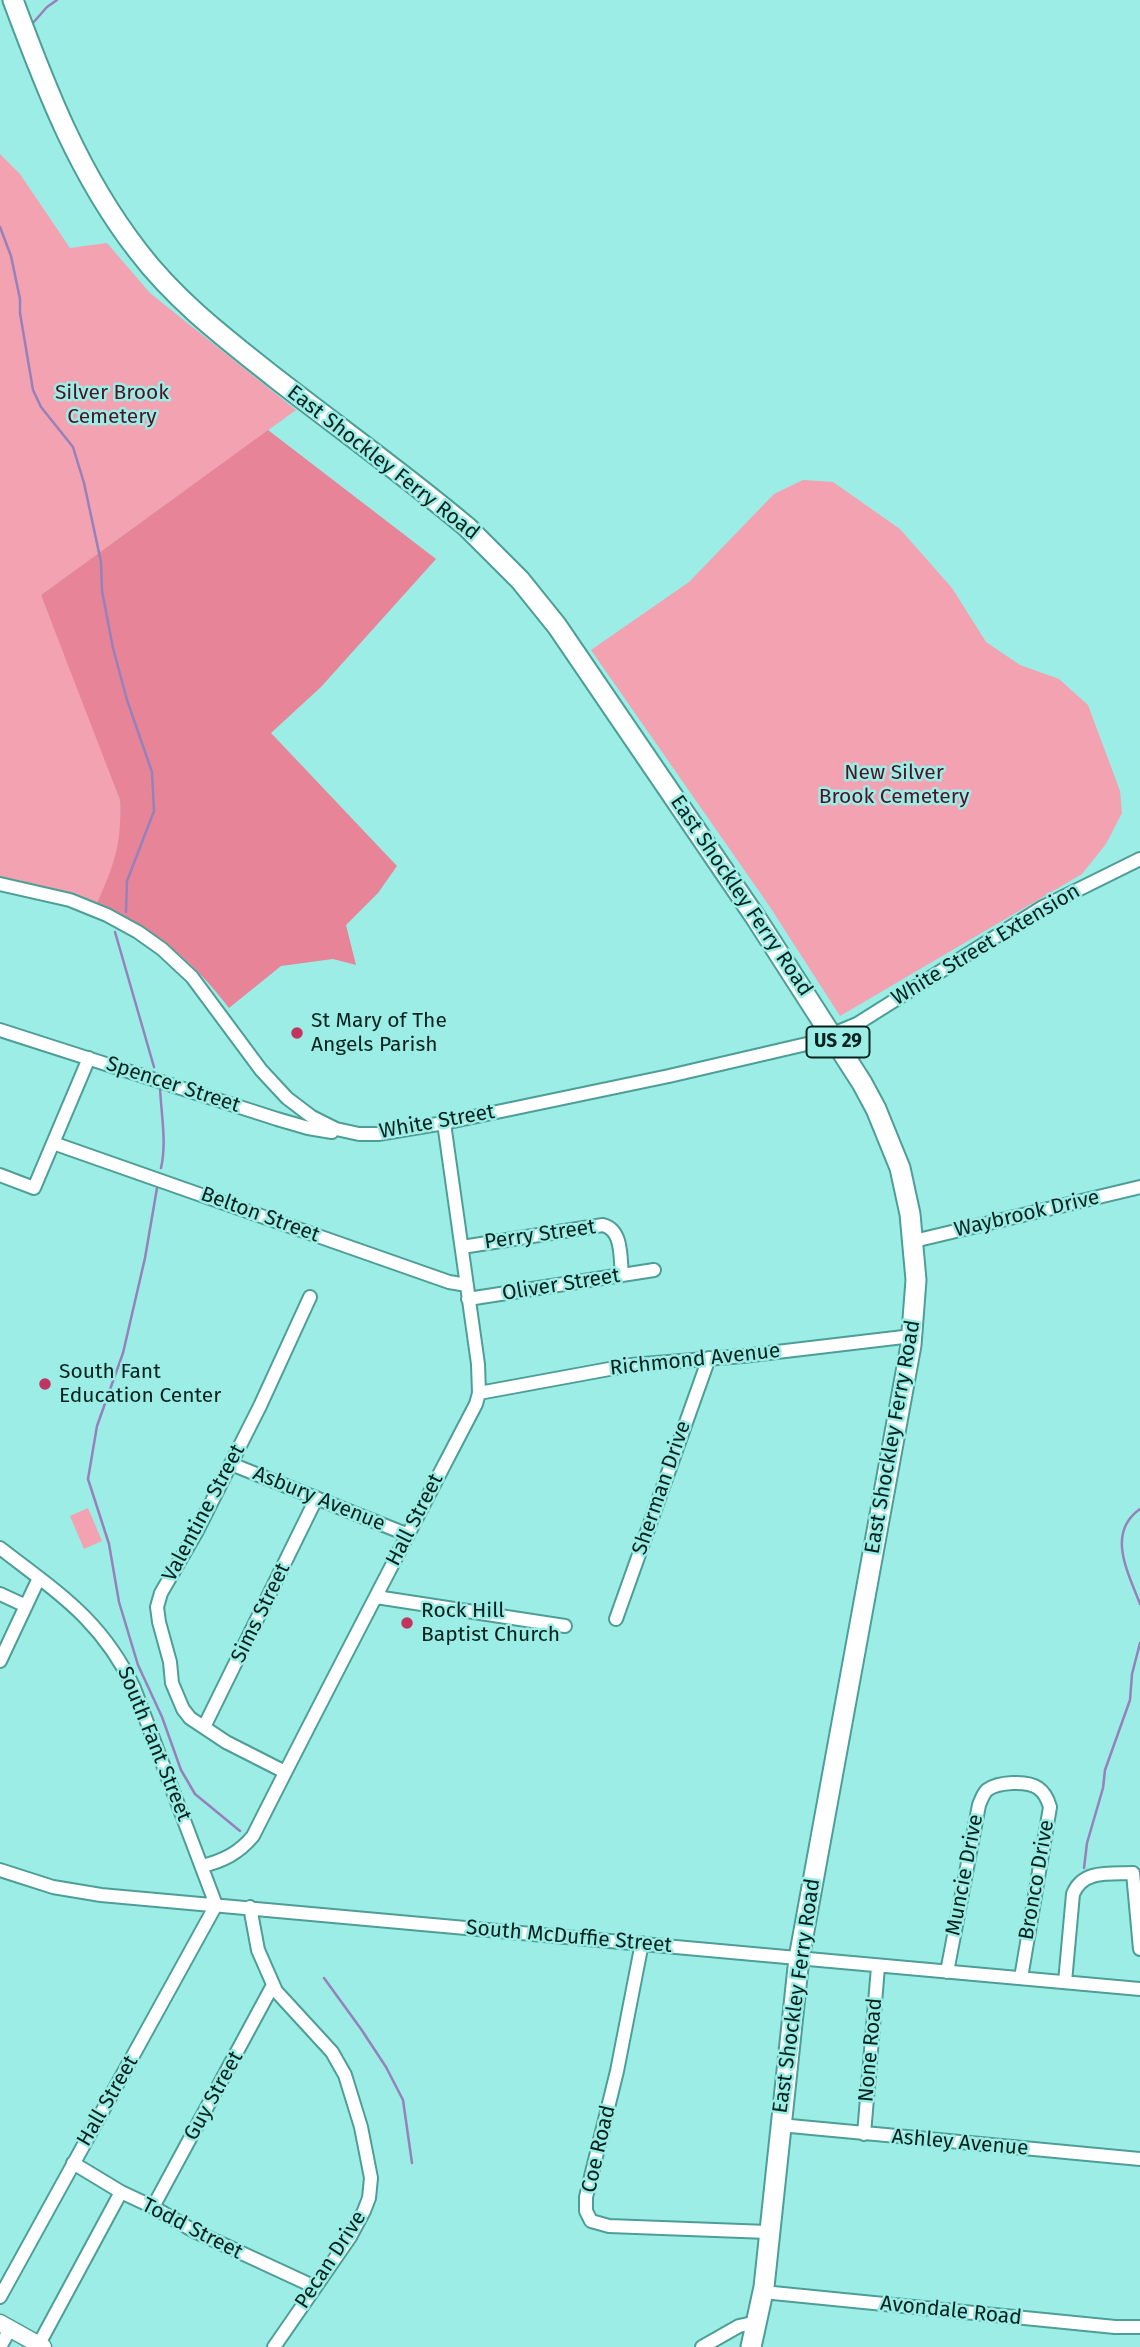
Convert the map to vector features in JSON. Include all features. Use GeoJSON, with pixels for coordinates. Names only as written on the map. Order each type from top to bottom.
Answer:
{"type":"FeatureCollection","features":[{"type":"Feature","properties":{"kind":"highway","name":"East Shockley Ferry Road"},"geometry":{"type":"LineString","coordinates":[[13,0],[56,112],[76,155],[98,194],[138,252],[172,291],[205,323],[448,511],[483,541],[545,610],[833,1035],[862,1083],[890,1141],[904,1183],[914,1241],[916,1280],[912,1336],[799,1958],[762,2292],[751,2347]]}},
{"type":"Feature","properties":{"kind":"main road"},"geometry":{"type":"LineString","coordinates":[[5,2326],[41,2346]]}},
{"type":"Feature","properties":{"kind":"street","name":"White Street Extension"},"geometry":{"type":"LineString","coordinates":[[833,1035],[900,997],[1041,908],[1140,859]]}},
{"type":"Feature","properties":{"kind":"street","name":"White Street"},"geometry":{"type":"LineString","coordinates":[[0,884],[70,900],[107,915],[162,949],[192,977],[255,1064],[288,1098],[312,1117],[347,1132],[378,1134],[444,1123],[778,1053],[833,1035]]}},
{"type":"Feature","properties":{"kind":"street","name":"Spencer Street"},"geometry":{"type":"LineString","coordinates":[[0,1030],[306,1128],[324,1132],[347,1132]]}},
{"type":"Feature","properties":{"kind":"street"},"geometry":{"type":"LineString","coordinates":[[0,1175],[34,1188],[89,1058]]}},
{"type":"Feature","properties":{"kind":"street","name":"Hall Street"},"geometry":{"type":"LineString","coordinates":[[202,1866],[217,1863],[245,1846],[253,1836],[479,1393],[478,1364],[444,1123]]}},
{"type":"Feature","properties":{"kind":"street","name":"Belton Street"},"geometry":{"type":"LineString","coordinates":[[53,1143],[449,1282],[467,1285]]}},
{"type":"Feature","properties":{"kind":"street","name":"Waybrook Drive"},"geometry":{"type":"LineString","coordinates":[[914,1241],[1140,1187]]}},
{"type":"Feature","properties":{"kind":"street","name":"Perry Street"},"geometry":{"type":"LineString","coordinates":[[461,1247],[603,1225],[611,1228],[617,1236],[622,1275]]}},
{"type":"Feature","properties":{"kind":"street","name":"Oliver Street"},"geometry":{"type":"LineString","coordinates":[[468,1299],[654,1270]]}},
{"type":"Feature","properties":{"kind":"street","name":"Valentine Street"},"geometry":{"type":"LineString","coordinates":[[285,1772],[226,1742],[190,1718],[177,1700],[157,1607],[161,1592],[186,1552],[231,1464],[310,1297]]}},
{"type":"Feature","properties":{"kind":"street","name":"Richmond Avenue"},"geometry":{"type":"LineString","coordinates":[[479,1393],[631,1365],[743,1356],[912,1336]]}},
{"type":"Feature","properties":{"kind":"street","name":"Sherman Drive"},"geometry":{"type":"LineString","coordinates":[[616,1619],[709,1358]]}},
{"type":"Feature","properties":{"kind":"street","name":"Asbury Avenue"},"geometry":{"type":"LineString","coordinates":[[231,1464],[406,1534]]}},
{"type":"Feature","properties":{"kind":"street","name":"Sims Street"},"geometry":{"type":"LineString","coordinates":[[204,1727],[316,1499]]}},
{"type":"Feature","properties":{"kind":"street","name":"South Fant Street"},"geometry":{"type":"LineString","coordinates":[[0,1548],[89,1619],[124,1667],[135,1688],[216,1905]]}},
{"type":"Feature","properties":{"kind":"street"},"geometry":{"type":"LineString","coordinates":[[0,1661],[39,1578]]}},
{"type":"Feature","properties":{"kind":"street"},"geometry":{"type":"LineString","coordinates":[[0,1594],[26,1605]]}},
{"type":"Feature","properties":{"kind":"street"},"geometry":{"type":"LineString","coordinates":[[376,1597],[565,1626]]}},
{"type":"Feature","properties":{"kind":"street","name":"Bronco Drive"},"geometry":{"type":"LineString","coordinates":[[995,1786],[1011,1783],[1039,1788],[1050,1807],[1021,1978]]}},
{"type":"Feature","properties":{"kind":"street","name":"Muncie Drive"},"geometry":{"type":"LineString","coordinates":[[947,1972],[979,1805],[986,1791],[995,1786]]}},
{"type":"Feature","properties":{"kind":"street","name":"South McDuffie Street"},"geometry":{"type":"LineString","coordinates":[[0,1870],[69,1890],[1140,1989]]}},
{"type":"Feature","properties":{"kind":"street"},"geometry":{"type":"LineString","coordinates":[[1065,1982],[1073,1894],[1080,1881],[1094,1874],[1133,1872],[1140,1950]]}},
{"type":"Feature","properties":{"kind":"street","name":"Hall Street"},"geometry":{"type":"LineString","coordinates":[[0,2297],[216,1905]]}},
{"type":"Feature","properties":{"kind":"street","name":"Pecan Drive"},"geometry":{"type":"LineString","coordinates":[[250,1908],[258,1950],[273,1985],[283,2001],[332,2052],[345,2075],[361,2127],[371,2178],[369,2198],[364,2211],[274,2347]]}},
{"type":"Feature","properties":{"kind":"street","name":"Coe Road"},"geometry":{"type":"LineString","coordinates":[[642,1943],[617,2071],[586,2197],[586,2211],[591,2221],[609,2226],[768,2232]]}},
{"type":"Feature","properties":{"kind":"street","name":"None Road"},"geometry":{"type":"LineString","coordinates":[[864,2134],[878,1966]]}},
{"type":"Feature","properties":{"kind":"street","name":"Guy Street"},"geometry":{"type":"LineString","coordinates":[[153,2207],[273,1985]]}},
{"type":"Feature","properties":{"kind":"street","name":"Ashley Avenue"},"geometry":{"type":"LineString","coordinates":[[780,2125],[1140,2159]]}},
{"type":"Feature","properties":{"kind":"street","name":"Todd Street"},"geometry":{"type":"LineString","coordinates":[[73,2163],[121,2192],[236,2252],[315,2287]]}},
{"type":"Feature","properties":{"kind":"street"},"geometry":{"type":"LineString","coordinates":[[41,2346],[121,2192]]}},
{"type":"Feature","properties":{"kind":"street","name":"Avondale Road"},"geometry":{"type":"LineString","coordinates":[[762,2292],[1115,2327],[1140,2327]]}},
{"type":"Feature","properties":{"kind":"street"},"geometry":{"type":"LineString","coordinates":[[702,2347],[739,2326],[757,2322]]}},
{"type":"Feature","properties":{"kind":"street"},"geometry":{"type":"LineString","coordinates":[[0,2347],[5,2326]]}},
{"type":"Feature","properties":{"kind":"green space","name":"Silver Brook Cemetery"},"geometry":{"type":"Polygon","coordinates":[[[0,154],[20,174],[70,248],[107,243],[150,293],[296,410],[41,595],[120,800],[121,827],[114,865],[96,905],[0,880],[0,154]]]}},
{"type":"Feature","properties":{"kind":"green space","name":"New Silver Brook Cemetery"},"geometry":{"type":"Polygon","coordinates":[[[803,480],[833,482],[900,529],[952,588],[986,642],[1020,665],[1059,679],[1088,705],[1120,791],[1122,813],[1106,844],[1082,874],[840,1016],[770,907],[591,650],[689,582],[774,494],[803,480]]]}},
{"type":"Feature","properties":{"kind":"green space"},"geometry":{"type":"Polygon","coordinates":[[[88,1508],[102,1541],[84,1549],[70,1516],[88,1508]]]}},
{"type":"Feature","properties":{"kind":"shaded area"},"geometry":{"type":"Polygon","coordinates":[[[268,430],[436,559],[321,687],[271,733],[397,866],[378,893],[346,925],[356,965],[333,959],[281,966],[229,1008],[200,974],[170,947],[136,925],[96,905],[116,854],[120,829],[120,800],[41,595],[268,430]]]}},
{"type":"Feature","properties":{"kind":"waterway"},"geometry":{"type":"LineString","coordinates":[[32,24],[57,0]]}},
{"type":"Feature","properties":{"kind":"waterway"},"geometry":{"type":"LineString","coordinates":[[0,227],[11,256],[20,299],[33,390],[41,407],[73,447],[84,483],[101,562],[102,591],[113,648],[127,700],[152,772],[154,811],[127,881],[126,912]]}},
{"type":"Feature","properties":{"kind":"waterway"},"geometry":{"type":"LineString","coordinates":[[115,932],[154,1067]]}},
{"type":"Feature","properties":{"kind":"waterway"},"geometry":{"type":"LineString","coordinates":[[160,1087],[164,1138],[161,1168]]}},
{"type":"Feature","properties":{"kind":"waterway"},"geometry":{"type":"LineString","coordinates":[[157,1188],[145,1258],[123,1353],[97,1426],[88,1479],[109,1544],[119,1602],[138,1665],[162,1717],[181,1770],[195,1794],[240,1831]]}},
{"type":"Feature","properties":{"kind":"waterway"},"geometry":{"type":"LineString","coordinates":[[1140,1509],[1124,1529],[1122,1541],[1126,1566],[1140,1604]]}},
{"type":"Feature","properties":{"kind":"waterway"},"geometry":{"type":"LineString","coordinates":[[1084,1868],[1087,1843],[1103,1788],[1105,1770],[1130,1700],[1132,1674],[1140,1643]]}},
{"type":"Feature","properties":{"kind":"waterway"},"geometry":{"type":"LineString","coordinates":[[324,1978],[386,2067],[403,2100],[412,2163]]}},
{"type":"Feature","properties":{"kind":"place","name":"St Mary of The Angels Parish"},"geometry":{"type":"Point","coordinates":[297,1033]}},
{"type":"Feature","properties":{"kind":"place","name":"South Fant Education Center"},"geometry":{"type":"Point","coordinates":[45,1384]}},
{"type":"Feature","properties":{"kind":"place","name":"Rock Hill Baptist Church"},"geometry":{"type":"Point","coordinates":[407,1623]}}]}
